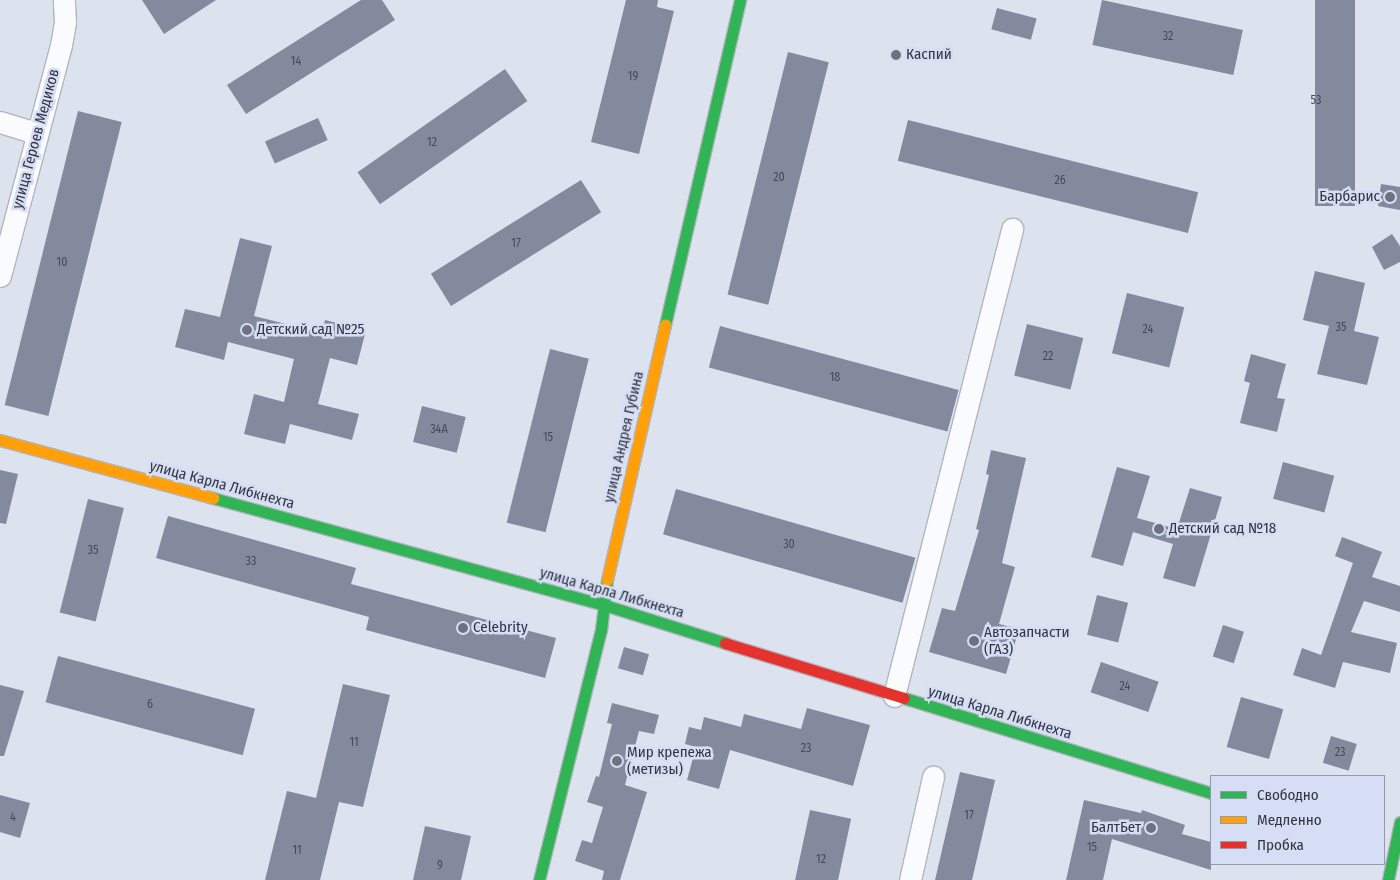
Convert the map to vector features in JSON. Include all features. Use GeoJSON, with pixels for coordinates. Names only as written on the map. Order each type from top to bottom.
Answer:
{"type":"FeatureCollection","features":[{"type":"Feature","properties":{"kind":"street","name":"улица Героев Медиков"},"geometry":{"type":"LineString","coordinates":[[0,276],[36,133],[61,45],[65,22],[64,0]]}},
{"type":"Feature","properties":{"kind":"street","name":"улица Андрея Губина"},"geometry":{"type":"LineString","coordinates":[[539,880],[601,630],[611,558],[740,0]]}},
{"type":"Feature","properties":{"kind":"street"},"geometry":{"type":"LineString","coordinates":[[0,122],[36,133]]}},
{"type":"Feature","properties":{"kind":"street"},"geometry":{"type":"LineString","coordinates":[[894,696],[1012,229]]}},
{"type":"Feature","properties":{"kind":"street","name":"улица Карла Либкнехта"},"geometry":{"type":"LineString","coordinates":[[0,440],[604,605],[1210,794]]}},
{"type":"Feature","properties":{"kind":"street"},"geometry":{"type":"LineString","coordinates":[[910,880],[933,777]]}},
{"type":"Feature","properties":{"kind":"street"},"geometry":{"type":"LineString","coordinates":[[1388,880],[1393,847],[1400,822]]}},
{"type":"Feature","properties":{"kind":"building"},"geometry":{"type":"Polygon","coordinates":[[[142,0],[216,0],[164,34],[142,0]]]}},
{"type":"Feature","properties":{"kind":"building"},"geometry":{"type":"Polygon","coordinates":[[[361,0],[382,0],[395,20],[246,114],[227,85],[361,0]]]}},
{"type":"Feature","properties":{"kind":"building"},"geometry":{"type":"Polygon","coordinates":[[[626,0],[658,0],[657,7],[674,11],[639,154],[591,142],[626,0]]]}},
{"type":"Feature","properties":{"kind":"building"},"geometry":{"type":"Polygon","coordinates":[[[1102,0],[1243,30],[1233,75],[1092,45],[1102,0]]]}},
{"type":"Feature","properties":{"kind":"building"},"geometry":{"type":"Polygon","coordinates":[[[1315,0],[1355,0],[1355,206],[1315,206],[1315,0]]]}},
{"type":"Feature","properties":{"kind":"building"},"geometry":{"type":"Polygon","coordinates":[[[997,8],[1037,19],[1031,40],[991,29],[997,8]]]}},
{"type":"Feature","properties":{"kind":"building"},"geometry":{"type":"Polygon","coordinates":[[[788,52],[829,62],[768,305],[728,295],[788,52]]]}},
{"type":"Feature","properties":{"kind":"building"},"geometry":{"type":"Polygon","coordinates":[[[505,69],[527,101],[380,204],[358,172],[505,69]]]}},
{"type":"Feature","properties":{"kind":"building"},"geometry":{"type":"Polygon","coordinates":[[[78,111],[122,122],[48,416],[5,405],[78,111]]]}},
{"type":"Feature","properties":{"kind":"building"},"geometry":{"type":"Polygon","coordinates":[[[318,118],[328,140],[275,164],[265,142],[318,118]]]}},
{"type":"Feature","properties":{"kind":"building"},"geometry":{"type":"Polygon","coordinates":[[[908,120],[1198,192],[1188,233],[898,161],[908,120]]]}},
{"type":"Feature","properties":{"kind":"building"},"geometry":{"type":"Polygon","coordinates":[[[581,180],[601,212],[451,306],[431,274],[581,180]]]}},
{"type":"Feature","properties":{"kind":"building","name":"Барбарис"},"geometry":{"type":"Polygon","coordinates":[[[1381,184],[1400,187],[1400,210],[1378,206],[1381,184]]]}},
{"type":"Feature","properties":{"kind":"building"},"geometry":{"type":"Polygon","coordinates":[[[1392,234],[1400,246],[1400,262],[1384,270],[1372,247],[1392,234]]]}},
{"type":"Feature","properties":{"kind":"building"},"geometry":{"type":"Polygon","coordinates":[[[240,238],[272,246],[254,316],[322,333],[325,320],[366,330],[357,365],[330,358],[318,404],[359,414],[352,440],[290,424],[285,444],[244,434],[254,394],[284,402],[294,359],[228,342],[224,360],[175,347],[185,309],[220,317],[240,238]]]}},
{"type":"Feature","properties":{"kind":"building"},"geometry":{"type":"Polygon","coordinates":[[[1315,271],[1365,283],[1354,331],[1379,337],[1367,385],[1317,374],[1329,326],[1303,320],[1315,271]]]}},
{"type":"Feature","properties":{"kind":"building"},"geometry":{"type":"Polygon","coordinates":[[[1127,293],[1184,307],[1169,367],[1112,353],[1127,293]]]}},
{"type":"Feature","properties":{"kind":"building"},"geometry":{"type":"Polygon","coordinates":[[[1027,324],[1083,338],[1070,389],[1014,375],[1027,324]]]}},
{"type":"Feature","properties":{"kind":"building"},"geometry":{"type":"Polygon","coordinates":[[[720,326],[959,390],[947,431],[709,368],[720,326]]]}},
{"type":"Feature","properties":{"kind":"building"},"geometry":{"type":"Polygon","coordinates":[[[550,349],[589,359],[546,532],[507,523],[550,349]]]}},
{"type":"Feature","properties":{"kind":"building"},"geometry":{"type":"Polygon","coordinates":[[[1251,354],[1286,364],[1277,398],[1285,399],[1277,432],[1240,423],[1250,383],[1244,381],[1251,354]]]}},
{"type":"Feature","properties":{"kind":"building"},"geometry":{"type":"Polygon","coordinates":[[[422,406],[466,417],[457,453],[413,442],[422,406]]]}},
{"type":"Feature","properties":{"kind":"building"},"geometry":{"type":"Polygon","coordinates":[[[991,450],[1026,458],[1002,563],[1015,567],[999,624],[1019,629],[1006,674],[929,652],[942,608],[955,611],[979,530],[976,529],[989,475],[986,474],[991,450]]]}},
{"type":"Feature","properties":{"kind":"building"},"geometry":{"type":"Polygon","coordinates":[[[1283,462],[1334,476],[1324,512],[1273,499],[1283,462]]]}},
{"type":"Feature","properties":{"kind":"building"},"geometry":{"type":"Polygon","coordinates":[[[1117,467],[1150,476],[1137,518],[1177,529],[1190,488],[1222,497],[1195,587],[1163,578],[1173,544],[1133,532],[1123,566],[1091,557],[1117,467]]]}},
{"type":"Feature","properties":{"kind":"building"},"geometry":{"type":"Polygon","coordinates":[[[0,470],[18,474],[6,524],[0,523],[0,470]]]}},
{"type":"Feature","properties":{"kind":"building"},"geometry":{"type":"Polygon","coordinates":[[[676,489],[915,558],[902,603],[663,534],[676,489]]]}},
{"type":"Feature","properties":{"kind":"building"},"geometry":{"type":"Polygon","coordinates":[[[88,499],[124,508],[96,621],[60,613],[88,499]]]}},
{"type":"Feature","properties":{"kind":"building"},"geometry":{"type":"Polygon","coordinates":[[[168,516],[356,568],[351,584],[556,638],[545,678],[366,630],[369,617],[156,558],[168,516]]]}},
{"type":"Feature","properties":{"kind":"building"},"geometry":{"type":"Polygon","coordinates":[[[1342,537],[1382,552],[1372,577],[1400,586],[1400,612],[1364,601],[1351,632],[1397,643],[1390,673],[1343,662],[1335,688],[1293,675],[1302,648],[1321,655],[1353,563],[1335,556],[1342,537]]]}},
{"type":"Feature","properties":{"kind":"building"},"geometry":{"type":"Polygon","coordinates":[[[1097,595],[1128,603],[1118,643],[1087,635],[1097,595]]]}},
{"type":"Feature","properties":{"kind":"building"},"geometry":{"type":"Polygon","coordinates":[[[1223,625],[1244,632],[1234,663],[1213,656],[1223,625]]]}},
{"type":"Feature","properties":{"kind":"building"},"geometry":{"type":"Polygon","coordinates":[[[624,647],[649,654],[643,675],[618,668],[624,647]]]}},
{"type":"Feature","properties":{"kind":"building"},"geometry":{"type":"Polygon","coordinates":[[[58,656],[255,709],[243,755],[46,702],[58,656]]]}},
{"type":"Feature","properties":{"kind":"building"},"geometry":{"type":"Polygon","coordinates":[[[1101,662],[1159,682],[1148,712],[1091,692],[1101,662]]]}},
{"type":"Feature","properties":{"kind":"building"},"geometry":{"type":"Polygon","coordinates":[[[343,684],[390,695],[363,807],[339,802],[320,880],[265,880],[287,791],[316,798],[343,684]]]}},
{"type":"Feature","properties":{"kind":"building"},"geometry":{"type":"Polygon","coordinates":[[[0,685],[24,691],[4,756],[0,756],[0,685]]]}},
{"type":"Feature","properties":{"kind":"building"},"geometry":{"type":"Polygon","coordinates":[[[1241,697],[1283,709],[1269,759],[1227,747],[1241,697]]]}},
{"type":"Feature","properties":{"kind":"building"},"geometry":{"type":"Polygon","coordinates":[[[612,703],[659,715],[654,734],[639,731],[625,785],[647,792],[620,880],[602,880],[604,871],[575,861],[582,840],[592,843],[603,807],[587,802],[596,776],[599,777],[612,724],[607,723],[612,703]]]}},
{"type":"Feature","properties":{"kind":"building"},"geometry":{"type":"Polygon","coordinates":[[[807,708],[870,725],[853,786],[730,750],[719,789],[687,780],[696,747],[685,744],[689,727],[701,730],[704,717],[741,727],[744,714],[801,729],[807,708]]]}},
{"type":"Feature","properties":{"kind":"building"},"geometry":{"type":"Polygon","coordinates":[[[1331,736],[1357,744],[1349,771],[1323,763],[1331,736]]]}},
{"type":"Feature","properties":{"kind":"building"},"geometry":{"type":"Polygon","coordinates":[[[960,772],[995,780],[972,880],[935,880],[960,772]]]}},
{"type":"Feature","properties":{"kind":"building"},"geometry":{"type":"Polygon","coordinates":[[[0,795],[30,803],[20,838],[0,832],[0,795]]]}},
{"type":"Feature","properties":{"kind":"building"},"geometry":{"type":"Polygon","coordinates":[[[1084,800],[1141,813],[1142,810],[1185,825],[1182,834],[1210,842],[1211,870],[1112,839],[1103,880],[1066,880],[1084,800]]]}},
{"type":"Feature","properties":{"kind":"building"},"geometry":{"type":"Polygon","coordinates":[[[810,810],[851,819],[838,880],[795,880],[810,810]]]}},
{"type":"Feature","properties":{"kind":"building"},"geometry":{"type":"Polygon","coordinates":[[[425,826],[471,836],[461,880],[413,880],[425,826]]]}},
{"type":"Feature","properties":{"kind":"traffic: fast"},"geometry":{"type":"LineString","coordinates":[[665,325],[740,0]]}},
{"type":"Feature","properties":{"kind":"traffic: fast"},"geometry":{"type":"LineString","coordinates":[[213,498],[604,605],[725,643]]}},
{"type":"Feature","properties":{"kind":"traffic: fast"},"geometry":{"type":"LineString","coordinates":[[539,880],[601,630],[607,580]]}},
{"type":"Feature","properties":{"kind":"traffic: fast"},"geometry":{"type":"LineString","coordinates":[[904,698],[1210,793]]}},
{"type":"Feature","properties":{"kind":"traffic: fast"},"geometry":{"type":"LineString","coordinates":[[1388,880],[1400,822]]}},
{"type":"Feature","properties":{"kind":"traffic: slow"},"geometry":{"type":"LineString","coordinates":[[607,580],[665,325]]}},
{"type":"Feature","properties":{"kind":"traffic: slow"},"geometry":{"type":"LineString","coordinates":[[0,440],[213,498]]}},
{"type":"Feature","properties":{"kind":"traffic: jam"},"geometry":{"type":"LineString","coordinates":[[725,643],[904,698]]}},
{"type":"Feature","properties":{"kind":"place","name":"Каспий"},"geometry":{"type":"Point","coordinates":[896,55]}},
{"type":"Feature","properties":{"kind":"place","name":"Барбарис"},"geometry":{"type":"Point","coordinates":[1390,197]}},
{"type":"Feature","properties":{"kind":"place","name":"Детский сад №25"},"geometry":{"type":"Point","coordinates":[247,330]}},
{"type":"Feature","properties":{"kind":"place","name":"Детский сад №18"},"geometry":{"type":"Point","coordinates":[1159,529]}},
{"type":"Feature","properties":{"kind":"place","name":"Celebrity"},"geometry":{"type":"Point","coordinates":[463,628]}},
{"type":"Feature","properties":{"kind":"place","name":"Автозапчасти (ГАЗ)"},"geometry":{"type":"Point","coordinates":[974,641]}},
{"type":"Feature","properties":{"kind":"place","name":"Мир крепежа (метизы)"},"geometry":{"type":"Point","coordinates":[617,761]}},
{"type":"Feature","properties":{"kind":"place","name":"БалтБет"},"geometry":{"type":"Point","coordinates":[1151,828]}}]}
